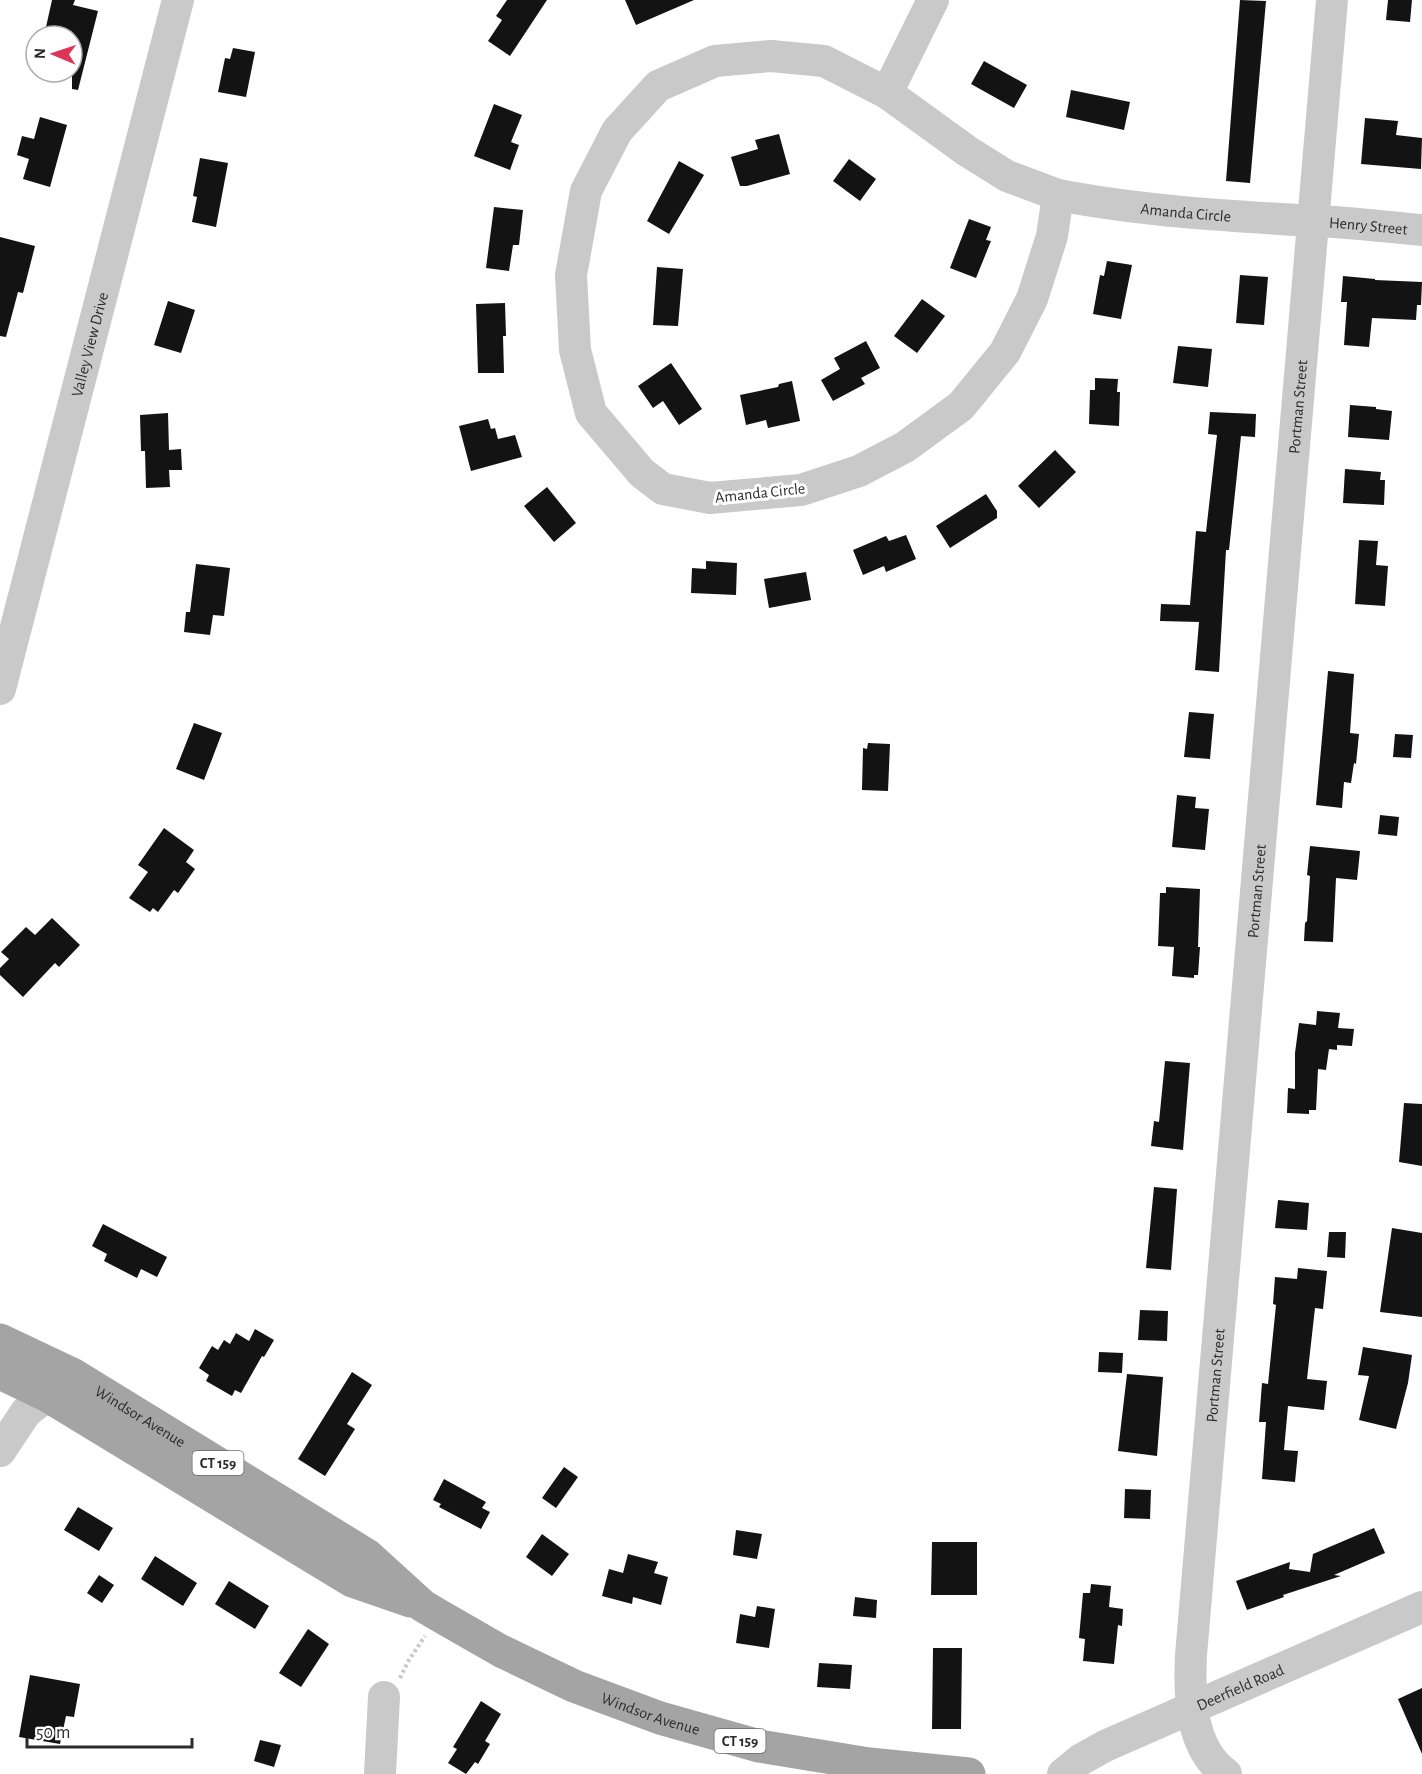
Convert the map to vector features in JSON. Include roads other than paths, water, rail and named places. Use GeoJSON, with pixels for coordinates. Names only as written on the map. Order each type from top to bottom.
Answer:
{"type":"FeatureCollection","features":[{"type":"Feature","properties":{"kind":"main road","name":"Windsor Avenue"},"geometry":{"type":"LineString","coordinates":[[5,1358],[74,1375],[367,1555],[432,1611]]}},
{"type":"Feature","properties":{"kind":"main road","name":"Windsor Avenue"},"geometry":{"type":"LineString","coordinates":[[5,1358],[45,1395],[351,1581],[432,1611],[534,1669],[660,1718],[759,1746],[869,1764],[969,1774]]}},
{"type":"Feature","properties":{"kind":"street","name":"Valley View Drive"},"geometry":{"type":"LineString","coordinates":[[0,689],[178,0]]}},
{"type":"Feature","properties":{"kind":"street"},"geometry":{"type":"LineString","coordinates":[[886,93],[933,0]]}},
{"type":"Feature","properties":{"kind":"street","name":"Portman Street"},"geometry":{"type":"LineString","coordinates":[[1226,1774],[1205,1749],[1195,1724],[1190,1672],[1332,0]]}},
{"type":"Feature","properties":{"kind":"street","name":"Amanda Circle"},"geometry":{"type":"LineString","coordinates":[[1058,195],[1052,236],[1032,299],[1005,352],[961,406],[896,452],[859,471],[801,490],[710,498],[663,489],[642,473],[591,413],[575,350],[571,275],[586,191],[617,131],[658,86],[715,61],[771,56],[824,61],[886,93],[967,151],[1007,176],[1058,195],[1111,205],[1244,218],[1313,221]]}},
{"type":"Feature","properties":{"kind":"street","name":"Henry Street"},"geometry":{"type":"LineString","coordinates":[[1313,221],[1422,230]]}},
{"type":"Feature","properties":{"kind":"street"},"geometry":{"type":"LineString","coordinates":[[0,1451],[26,1412],[45,1395],[74,1375]]}},
{"type":"Feature","properties":{"kind":"street","name":"Deerfield Road"},"geometry":{"type":"LineString","coordinates":[[1063,1774],[1094,1751],[1422,1607]]}},
{"type":"Feature","properties":{"kind":"street"},"geometry":{"type":"LineString","coordinates":[[380,1774],[384,1697]]}}]}
